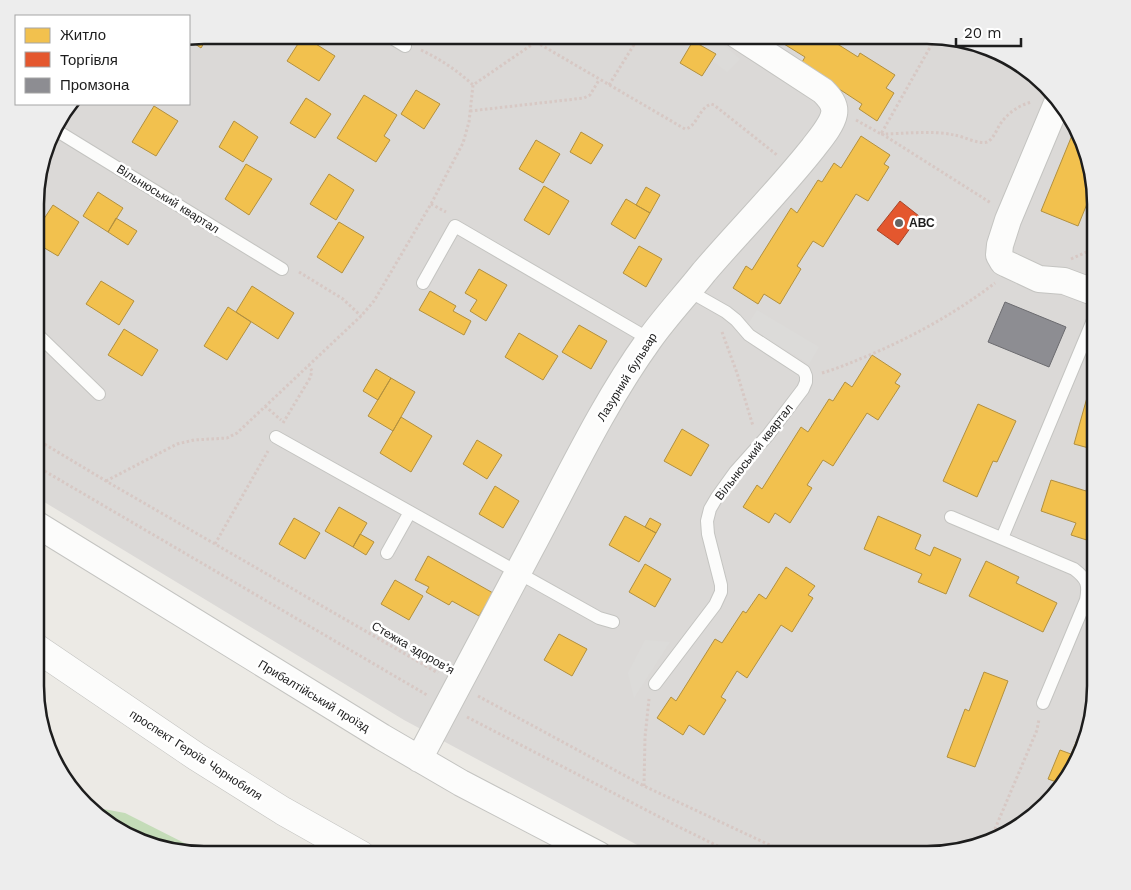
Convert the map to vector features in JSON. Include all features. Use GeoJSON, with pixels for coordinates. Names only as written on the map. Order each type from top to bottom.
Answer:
{"type":"FeatureCollection","features":[{"type":"Feature","properties":{"kind":"street"},"geometry":{"type":"LineString","coordinates":[[751,44],[823,91],[830,97],[834,105],[835,114]]}},
{"type":"Feature","properties":{"kind":"street"},"geometry":{"type":"LineString","coordinates":[[1055,109],[1012,211],[999,255],[1003,262],[1039,279],[1064,281],[1087,290]]}},
{"type":"Feature","properties":{"kind":"street","name":"Лазурний бульвар"},"geometry":{"type":"LineString","coordinates":[[419,759],[623,379],[649,339],[699,297],[732,240],[795,170],[818,141],[835,114]]}},
{"type":"Feature","properties":{"kind":"street","name":"Прибалтійський проїзд"},"geometry":{"type":"LineString","coordinates":[[44,529],[419,759],[581,846]]}},
{"type":"Feature","properties":{"kind":"street","name":"проспект Героїв Чорнобиля"},"geometry":{"type":"LineString","coordinates":[[44,652],[197,757],[283,811],[345,846]]}},
{"type":"Feature","properties":{"kind":"lane","name":"Вільнюський квартал"},"geometry":{"type":"LineString","coordinates":[[60,133],[282,269]]}},
{"type":"Feature","properties":{"kind":"lane"},"geometry":{"type":"LineString","coordinates":[[423,283],[456,226],[649,339]]}},
{"type":"Feature","properties":{"kind":"lane"},"geometry":{"type":"LineString","coordinates":[[699,297],[732,316],[749,335],[804,371],[806,376]]}},
{"type":"Feature","properties":{"kind":"lane"},"geometry":{"type":"LineString","coordinates":[[1002,538],[1087,335]]}},
{"type":"Feature","properties":{"kind":"lane"},"geometry":{"type":"LineString","coordinates":[[44,341],[99,394]]}},
{"type":"Feature","properties":{"kind":"lane","name":"Вільнюський квартал"},"geometry":{"type":"LineString","coordinates":[[655,684],[715,606],[721,592],[721,585],[708,534],[707,521],[710,509],[736,472],[759,446],[803,389],[806,376]]}},
{"type":"Feature","properties":{"kind":"lane"},"geometry":{"type":"LineString","coordinates":[[276,437],[599,618],[613,622]]}},
{"type":"Feature","properties":{"kind":"lane"},"geometry":{"type":"LineString","coordinates":[[387,553],[410,512]]}},
{"type":"Feature","properties":{"kind":"lane"},"geometry":{"type":"LineString","coordinates":[[952,517],[1074,569],[1087,582]]}},
{"type":"Feature","properties":{"kind":"lane"},"geometry":{"type":"LineString","coordinates":[[1043,703],[1087,595]]}},
{"type":"Feature","properties":{"kind":"path"},"geometry":{"type":"LineString","coordinates":[[472,85],[533,44]]}},
{"type":"Feature","properties":{"kind":"path"},"geometry":{"type":"LineString","coordinates":[[539,44],[685,129],[691,127],[703,108],[714,104],[795,170]]}},
{"type":"Feature","properties":{"kind":"path"},"geometry":{"type":"LineString","coordinates":[[609,86],[635,44]]}},
{"type":"Feature","properties":{"kind":"path"},"geometry":{"type":"LineString","coordinates":[[881,134],[932,44]]}},
{"type":"Feature","properties":{"kind":"path"},"geometry":{"type":"LineString","coordinates":[[405,46],[424,51],[472,85]]}},
{"type":"Feature","properties":{"kind":"path"},"geometry":{"type":"LineString","coordinates":[[470,111],[584,98],[590,96],[599,80]]}},
{"type":"Feature","properties":{"kind":"path"},"geometry":{"type":"LineString","coordinates":[[106,481],[178,444],[194,440],[227,438],[237,433],[361,316],[374,301],[431,204],[460,150],[467,132],[472,85]]}},
{"type":"Feature","properties":{"kind":"path"},"geometry":{"type":"LineString","coordinates":[[881,134],[943,133],[962,136],[979,142],[988,142],[1002,121],[1019,106],[1036,101],[1051,103]]}},
{"type":"Feature","properties":{"kind":"path"},"geometry":{"type":"LineString","coordinates":[[835,114],[851,116],[990,202],[1012,211]]}},
{"type":"Feature","properties":{"kind":"path"},"geometry":{"type":"LineString","coordinates":[[806,376],[848,364],[902,340],[950,314],[982,293],[1000,280],[1013,267]]}},
{"type":"Feature","properties":{"kind":"path"},"geometry":{"type":"LineString","coordinates":[[282,269],[287,272],[299,272],[343,299],[361,316]]}},
{"type":"Feature","properties":{"kind":"path"},"geometry":{"type":"LineString","coordinates":[[699,297],[737,373],[759,446]]}},
{"type":"Feature","properties":{"kind":"path"},"geometry":{"type":"LineString","coordinates":[[215,544],[310,378],[312,371],[309,365]]}},
{"type":"Feature","properties":{"kind":"path"},"geometry":{"type":"LineString","coordinates":[[265,406],[284,422]]}},
{"type":"Feature","properties":{"kind":"path","name":"Стежка здоров’я"},"geometry":{"type":"LineString","coordinates":[[44,444],[215,544],[452,695],[510,714],[644,786],[773,846]]}},
{"type":"Feature","properties":{"kind":"path"},"geometry":{"type":"LineString","coordinates":[[44,470],[452,695],[649,812],[718,846]]}},
{"type":"Feature","properties":{"kind":"path"},"geometry":{"type":"LineString","coordinates":[[644,786],[648,703],[655,684]]}},
{"type":"Feature","properties":{"kind":"path"},"geometry":{"type":"LineString","coordinates":[[993,831],[1036,730],[1043,703]]}},
{"type":"Feature","properties":{"kind":"shaded area"},"geometry":{"type":"Polygon","coordinates":[[[204,44],[937,44],[968,49],[1007,65],[1033,84],[1047,98],[1066,124],[1075,143],[1084,173],[1087,194],[1087,696],[1079,737],[1066,766],[1047,792],[1033,806],[1007,825],[988,834],[958,843],[937,846],[639,846],[404,720],[44,502],[45,183],[52,153],[60,133],[79,105],[190,105],[190,45],[204,44]]]}},
{"type":"Feature","properties":{"kind":"shaded area"},"geometry":{"type":"Polygon","coordinates":[[[691,44],[722,44],[740,59],[727,72],[691,44]]]}},
{"type":"Feature","properties":{"kind":"shaded area"},"geometry":{"type":"Polygon","coordinates":[[[757,310],[819,347],[809,364],[747,326],[757,310]]]}},
{"type":"Feature","properties":{"kind":"shaded area"},"geometry":{"type":"Polygon","coordinates":[[[645,640],[670,642],[634,698],[628,673],[645,640]]]}},
{"type":"Feature","properties":{"kind":"green space"},"geometry":{"type":"Polygon","coordinates":[[[101,809],[125,813],[189,845],[173,843],[143,834],[124,825],[101,809]]]}},
{"type":"Feature","properties":{"kind":"building: Житло"},"geometry":{"type":"Polygon","coordinates":[[[298,44],[316,44],[335,56],[319,81],[287,61],[298,44]]]}},
{"type":"Feature","properties":{"kind":"building: Житло"},"geometry":{"type":"Polygon","coordinates":[[[691,44],[698,44],[716,54],[702,76],[680,63],[691,44]]]}},
{"type":"Feature","properties":{"kind":"building: Житло"},"geometry":{"type":"Polygon","coordinates":[[[784,44],[837,44],[858,57],[860,53],[895,75],[886,88],[894,93],[877,121],[859,109],[862,104],[801,64],[805,57],[784,44]]]}},
{"type":"Feature","properties":{"kind":"building: Житло"},"geometry":{"type":"Polygon","coordinates":[[[416,90],[440,104],[424,129],[401,114],[416,90]]]}},
{"type":"Feature","properties":{"kind":"building: Житло"},"geometry":{"type":"Polygon","coordinates":[[[364,95],[397,115],[384,136],[390,140],[376,162],[337,138],[364,95]]]}},
{"type":"Feature","properties":{"kind":"building: Житло"},"geometry":{"type":"Polygon","coordinates":[[[306,98],[331,114],[315,138],[290,123],[306,98]]]}},
{"type":"Feature","properties":{"kind":"building: Житло"},"geometry":{"type":"Polygon","coordinates":[[[154,106],[178,121],[156,156],[132,142],[154,106]]]}},
{"type":"Feature","properties":{"kind":"building: Житло"},"geometry":{"type":"Polygon","coordinates":[[[234,121],[258,137],[243,162],[219,147],[234,121]]]}},
{"type":"Feature","properties":{"kind":"building: Житло"},"geometry":{"type":"Polygon","coordinates":[[[581,132],[603,145],[591,164],[570,152],[581,132]]]}},
{"type":"Feature","properties":{"kind":"building: Житло"},"geometry":{"type":"Polygon","coordinates":[[[861,136],[890,155],[884,164],[889,167],[868,201],[856,194],[823,247],[813,241],[797,266],[801,269],[780,304],[764,294],[758,304],[733,288],[746,266],[752,270],[791,208],[797,213],[818,180],[822,182],[834,163],[841,168],[861,136]]]}},
{"type":"Feature","properties":{"kind":"building: Житло"},"geometry":{"type":"Polygon","coordinates":[[[1072,136],[1079,153],[1087,194],[1087,204],[1078,226],[1041,211],[1072,136]]]}},
{"type":"Feature","properties":{"kind":"building: Житло"},"geometry":{"type":"Polygon","coordinates":[[[536,140],[560,154],[543,183],[519,169],[536,140]]]}},
{"type":"Feature","properties":{"kind":"building: Житло"},"geometry":{"type":"Polygon","coordinates":[[[246,164],[272,179],[249,215],[225,199],[246,164]]]}},
{"type":"Feature","properties":{"kind":"building: Житло"},"geometry":{"type":"Polygon","coordinates":[[[329,174],[354,190],[336,220],[310,204],[329,174]]]}},
{"type":"Feature","properties":{"kind":"building: Житло"},"geometry":{"type":"Polygon","coordinates":[[[544,186],[569,201],[549,235],[524,220],[544,186]]]}},
{"type":"Feature","properties":{"kind":"building: Житло"},"geometry":{"type":"Polygon","coordinates":[[[646,187],[660,195],[650,213],[636,205],[646,187]]]}},
{"type":"Feature","properties":{"kind":"building: Житло"},"geometry":{"type":"Polygon","coordinates":[[[98,192],[123,208],[108,232],[83,216],[98,192]]]}},
{"type":"Feature","properties":{"kind":"building: Житло"},"geometry":{"type":"Polygon","coordinates":[[[626,199],[650,213],[635,239],[611,224],[626,199]]]}},
{"type":"Feature","properties":{"kind":"building: Житло"},"geometry":{"type":"Polygon","coordinates":[[[53,205],[79,222],[58,256],[44,248],[44,219],[53,205]]]}},
{"type":"Feature","properties":{"kind":"building: Житло"},"geometry":{"type":"Polygon","coordinates":[[[116,218],[137,231],[128,245],[108,232],[116,218]]]}},
{"type":"Feature","properties":{"kind":"building: Житло"},"geometry":{"type":"Polygon","coordinates":[[[339,222],[364,237],[342,273],[317,257],[339,222]]]}},
{"type":"Feature","properties":{"kind":"building: Житло"},"geometry":{"type":"Polygon","coordinates":[[[639,246],[662,259],[646,287],[623,273],[639,246]]]}},
{"type":"Feature","properties":{"kind":"building: Житло"},"geometry":{"type":"Polygon","coordinates":[[[479,269],[507,285],[486,321],[470,311],[477,300],[465,293],[479,269]]]}},
{"type":"Feature","properties":{"kind":"building: Житло"},"geometry":{"type":"Polygon","coordinates":[[[101,281],[134,301],[119,325],[86,304],[101,281]]]}},
{"type":"Feature","properties":{"kind":"building: Житло"},"geometry":{"type":"Polygon","coordinates":[[[252,286],[294,313],[278,339],[236,312],[252,286]]]}},
{"type":"Feature","properties":{"kind":"building: Житло"},"geometry":{"type":"Polygon","coordinates":[[[430,291],[456,306],[453,311],[471,321],[464,335],[419,310],[430,291]]]}},
{"type":"Feature","properties":{"kind":"building: Житло"},"geometry":{"type":"Polygon","coordinates":[[[228,307],[251,322],[227,360],[204,346],[228,307]]]}},
{"type":"Feature","properties":{"kind":"building: Житло"},"geometry":{"type":"Polygon","coordinates":[[[579,325],[607,341],[591,369],[562,352],[579,325]]]}},
{"type":"Feature","properties":{"kind":"building: Житло"},"geometry":{"type":"Polygon","coordinates":[[[124,329],[158,350],[142,376],[108,355],[124,329]]]}},
{"type":"Feature","properties":{"kind":"building: Житло"},"geometry":{"type":"Polygon","coordinates":[[[519,333],[558,356],[543,380],[505,357],[519,333]]]}},
{"type":"Feature","properties":{"kind":"building: Житло"},"geometry":{"type":"Polygon","coordinates":[[[872,355],[901,374],[895,383],[900,386],[878,420],[867,413],[833,466],[823,460],[807,485],[812,488],[790,523],[775,513],[769,523],[743,507],[757,485],[762,489],[801,427],[808,432],[829,399],[833,401],[845,382],[852,387],[872,355]]]}},
{"type":"Feature","properties":{"kind":"building: Житло"},"geometry":{"type":"Polygon","coordinates":[[[376,369],[391,378],[378,400],[363,391],[376,369]]]}},
{"type":"Feature","properties":{"kind":"building: Житло"},"geometry":{"type":"Polygon","coordinates":[[[391,378],[415,392],[393,431],[368,416],[391,378]]]}},
{"type":"Feature","properties":{"kind":"building: Житло"},"geometry":{"type":"Polygon","coordinates":[[[1087,398],[1087,448],[1074,444],[1087,398]]]}},
{"type":"Feature","properties":{"kind":"building: Житло"},"geometry":{"type":"Polygon","coordinates":[[[978,404],[1016,421],[997,462],[993,461],[977,497],[943,481],[978,404]]]}},
{"type":"Feature","properties":{"kind":"building: Житло"},"geometry":{"type":"Polygon","coordinates":[[[401,417],[432,436],[411,472],[380,453],[401,417]]]}},
{"type":"Feature","properties":{"kind":"building: Житло"},"geometry":{"type":"Polygon","coordinates":[[[682,429],[709,445],[691,476],[664,461],[682,429]]]}},
{"type":"Feature","properties":{"kind":"building: Житло"},"geometry":{"type":"Polygon","coordinates":[[[477,440],[502,455],[487,479],[463,464],[477,440]]]}},
{"type":"Feature","properties":{"kind":"building: Житло"},"geometry":{"type":"Polygon","coordinates":[[[1051,480],[1086,491],[1087,487],[1087,540],[1071,535],[1076,523],[1041,511],[1051,480]]]}},
{"type":"Feature","properties":{"kind":"building: Житло"},"geometry":{"type":"Polygon","coordinates":[[[495,486],[519,501],[503,528],[479,514],[495,486]]]}},
{"type":"Feature","properties":{"kind":"building: Житло"},"geometry":{"type":"Polygon","coordinates":[[[339,507],[367,523],[353,547],[325,531],[339,507]]]}},
{"type":"Feature","properties":{"kind":"building: Житло"},"geometry":{"type":"Polygon","coordinates":[[[625,516],[656,533],[639,562],[609,545],[625,516]]]}},
{"type":"Feature","properties":{"kind":"building: Житло"},"geometry":{"type":"Polygon","coordinates":[[[878,516],[921,535],[915,549],[930,556],[934,547],[961,559],[946,594],[918,582],[922,574],[864,549],[878,516]]]}},
{"type":"Feature","properties":{"kind":"building: Житло"},"geometry":{"type":"Polygon","coordinates":[[[294,518],[320,533],[305,559],[279,544],[294,518]]]}},
{"type":"Feature","properties":{"kind":"building: Житло"},"geometry":{"type":"Polygon","coordinates":[[[650,518],[661,524],[656,533],[645,527],[650,518]]]}},
{"type":"Feature","properties":{"kind":"building: Житло"},"geometry":{"type":"Polygon","coordinates":[[[360,534],[374,542],[366,555],[353,547],[360,534]]]}},
{"type":"Feature","properties":{"kind":"building: Житло"},"geometry":{"type":"Polygon","coordinates":[[[428,556],[493,593],[479,616],[452,601],[449,605],[426,592],[429,587],[415,580],[428,556]]]}},
{"type":"Feature","properties":{"kind":"building: Житло"},"geometry":{"type":"Polygon","coordinates":[[[986,561],[1019,577],[1016,583],[1057,603],[1043,632],[969,596],[986,561]]]}},
{"type":"Feature","properties":{"kind":"building: Житло"},"geometry":{"type":"Polygon","coordinates":[[[645,564],[671,579],[655,607],[629,592],[645,564]]]}},
{"type":"Feature","properties":{"kind":"building: Житло"},"geometry":{"type":"Polygon","coordinates":[[[786,567],[815,586],[808,595],[813,598],[792,632],[781,625],[747,678],[737,671],[721,697],[726,700],[704,735],[689,725],[683,735],[657,718],[671,697],[676,701],[715,639],[722,643],[743,611],[746,613],[759,594],[766,599],[786,567]]]}},
{"type":"Feature","properties":{"kind":"building: Житло"},"geometry":{"type":"Polygon","coordinates":[[[395,580],[423,596],[409,620],[381,604],[395,580]]]}},
{"type":"Feature","properties":{"kind":"building: Житло"},"geometry":{"type":"Polygon","coordinates":[[[559,634],[587,649],[572,676],[544,660],[559,634]]]}},
{"type":"Feature","properties":{"kind":"building: Житло"},"geometry":{"type":"Polygon","coordinates":[[[984,672],[1008,681],[975,767],[947,757],[965,709],[969,711],[984,672]]]}},
{"type":"Feature","properties":{"kind":"building: Житло"},"geometry":{"type":"Polygon","coordinates":[[[1080,732],[1066,766],[1055,782],[1048,779],[1060,750],[1071,754],[1080,732]]]}},
{"type":"Feature","properties":{"kind":"building: Торгівля","name":"АВС"},"geometry":{"type":"Polygon","coordinates":[[[900,201],[919,216],[898,245],[877,230],[900,201]]]}},
{"type":"Feature","properties":{"kind":"building: Промзона"},"geometry":{"type":"Polygon","coordinates":[[[1005,302],[1066,327],[1049,367],[988,342],[1005,302]]]}},
{"type":"Feature","properties":{"kind":"place","name":"АВС"},"geometry":{"type":"Point","coordinates":[899,223]}}]}
